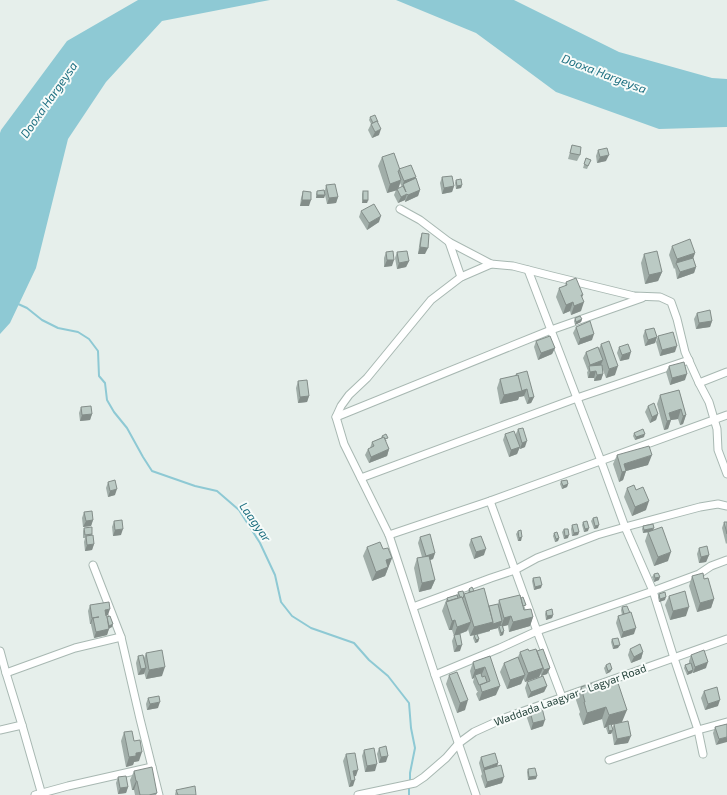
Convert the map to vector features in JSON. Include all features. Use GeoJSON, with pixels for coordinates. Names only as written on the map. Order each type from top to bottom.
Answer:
{"type":"FeatureCollection","features":[{"type":"Feature","properties":{"kind":"street"},"geometry":{"type":"LineString","coordinates":[[400,209],[420,220],[449,242],[492,264],[513,266],[634,296],[660,296],[670,302],[677,319],[685,352],[709,402],[717,429],[718,450],[727,474]]}},
{"type":"Feature","properties":{"kind":"street"},"geometry":{"type":"LineString","coordinates":[[449,242],[461,277]]}},
{"type":"Feature","properties":{"kind":"street"},"geometry":{"type":"LineString","coordinates":[[476,795],[389,535],[344,444],[336,417],[341,406],[349,395],[367,378],[431,300],[461,277],[492,264]]}},
{"type":"Feature","properties":{"kind":"street"},"geometry":{"type":"LineString","coordinates":[[528,270],[578,398],[625,527],[653,591],[698,730],[702,754]]}},
{"type":"Feature","properties":{"kind":"street"},"geometry":{"type":"LineString","coordinates":[[336,417],[551,330],[646,296]]}},
{"type":"Feature","properties":{"kind":"street"},"geometry":{"type":"LineString","coordinates":[[361,478],[578,398],[689,360]]}},
{"type":"Feature","properties":{"kind":"street"},"geometry":{"type":"LineString","coordinates":[[699,383],[727,372]]}},
{"type":"Feature","properties":{"kind":"street"},"geometry":{"type":"LineString","coordinates":[[389,535],[490,501],[727,415]]}},
{"type":"Feature","properties":{"kind":"street"},"geometry":{"type":"LineString","coordinates":[[490,501],[562,697]]}},
{"type":"Feature","properties":{"kind":"street"},"geometry":{"type":"LineString","coordinates":[[413,608],[515,570],[537,558],[597,535],[700,507],[718,504],[727,506]]}},
{"type":"Feature","properties":{"kind":"street"},"geometry":{"type":"LineString","coordinates":[[435,675],[537,631],[699,574],[711,566],[727,560]]}},
{"type":"Feature","properties":{"kind":"street"},"geometry":{"type":"LineString","coordinates":[[93,565],[121,637],[159,795]]}},
{"type":"Feature","properties":{"kind":"street"},"geometry":{"type":"LineString","coordinates":[[6,673],[76,648],[121,637]]}},
{"type":"Feature","properties":{"kind":"street","name":"Waddada Laagyar - Lagyar Road"},"geometry":{"type":"LineString","coordinates":[[358,795],[415,783],[446,758],[459,743],[474,732],[506,717],[727,639]]}},
{"type":"Feature","properties":{"kind":"street"},"geometry":{"type":"LineString","coordinates":[[0,651],[1,660],[22,725],[40,794],[68,786],[152,767]]}},
{"type":"Feature","properties":{"kind":"street"},"geometry":{"type":"LineString","coordinates":[[609,760],[698,730],[727,722]]}},
{"type":"Feature","properties":{"kind":"street"},"geometry":{"type":"LineString","coordinates":[[0,730],[22,725]]}},
{"type":"Feature","properties":{"kind":"water","name":"Dooxa Hargeysa"},"geometry":{"type":"Polygon","coordinates":[[[138,0],[270,0],[162,21],[106,82],[68,139],[36,268],[10,323],[0,334],[1,130],[67,41],[138,0]]]}},
{"type":"Feature","properties":{"kind":"water","name":"Dooxa Hargeysa"},"geometry":{"type":"Polygon","coordinates":[[[396,0],[514,0],[619,52],[712,78],[727,79],[727,127],[659,129],[556,92],[476,33],[396,0]]]}},
{"type":"Feature","properties":{"kind":"building"},"geometry":{"type":"Polygon","coordinates":[[[375,115],[378,122],[373,123],[370,117],[375,115]]]}},
{"type":"Feature","properties":{"kind":"building"},"geometry":{"type":"Polygon","coordinates":[[[377,121],[381,129],[375,132],[371,124],[377,121]]]}},
{"type":"Feature","properties":{"kind":"building"},"geometry":{"type":"Polygon","coordinates":[[[572,145],[581,147],[580,155],[570,153],[572,145]]]}},
{"type":"Feature","properties":{"kind":"building"},"geometry":{"type":"Polygon","coordinates":[[[607,148],[609,155],[600,157],[598,150],[607,148]]]}},
{"type":"Feature","properties":{"kind":"building"},"geometry":{"type":"Polygon","coordinates":[[[394,153],[400,170],[398,171],[401,180],[390,184],[382,157],[394,153]]]}},
{"type":"Feature","properties":{"kind":"building"},"geometry":{"type":"Polygon","coordinates":[[[586,158],[591,160],[588,166],[584,164],[586,158]]]}},
{"type":"Feature","properties":{"kind":"building"},"geometry":{"type":"Polygon","coordinates":[[[411,165],[416,177],[404,181],[399,169],[411,165]]]}},
{"type":"Feature","properties":{"kind":"building"},"geometry":{"type":"Polygon","coordinates":[[[452,176],[454,186],[444,188],[442,177],[452,176]]]}},
{"type":"Feature","properties":{"kind":"building"},"geometry":{"type":"Polygon","coordinates":[[[416,178],[420,190],[401,197],[397,189],[403,186],[406,192],[403,184],[416,178]]]}},
{"type":"Feature","properties":{"kind":"building"},"geometry":{"type":"Polygon","coordinates":[[[461,179],[462,185],[457,186],[456,180],[461,179]]]}},
{"type":"Feature","properties":{"kind":"building"},"geometry":{"type":"Polygon","coordinates":[[[335,184],[338,197],[329,198],[326,185],[335,184]]]}},
{"type":"Feature","properties":{"kind":"building"},"geometry":{"type":"Polygon","coordinates":[[[324,190],[325,195],[317,195],[317,191],[324,190]]]}},
{"type":"Feature","properties":{"kind":"building"},"geometry":{"type":"Polygon","coordinates":[[[303,191],[311,192],[311,200],[302,200],[303,191]]]}},
{"type":"Feature","properties":{"kind":"building"},"geometry":{"type":"Polygon","coordinates":[[[363,191],[368,191],[368,200],[363,200],[363,191]]]}},
{"type":"Feature","properties":{"kind":"building"},"geometry":{"type":"Polygon","coordinates":[[[374,204],[381,216],[369,223],[361,211],[374,204]]]}},
{"type":"Feature","properties":{"kind":"building"},"geometry":{"type":"Polygon","coordinates":[[[422,233],[429,234],[428,248],[420,247],[422,233]]]}},
{"type":"Feature","properties":{"kind":"building"},"geometry":{"type":"Polygon","coordinates":[[[690,239],[695,253],[677,259],[672,246],[690,239]]]}},
{"type":"Feature","properties":{"kind":"building"},"geometry":{"type":"Polygon","coordinates":[[[393,251],[394,260],[387,260],[386,252],[393,251]]]}},
{"type":"Feature","properties":{"kind":"building"},"geometry":{"type":"Polygon","coordinates":[[[407,251],[409,261],[399,263],[397,252],[407,251]]]}},
{"type":"Feature","properties":{"kind":"building"},"geometry":{"type":"Polygon","coordinates":[[[657,251],[662,272],[649,275],[644,254],[657,251]]]}},
{"type":"Feature","properties":{"kind":"building"},"geometry":{"type":"Polygon","coordinates":[[[693,258],[696,267],[680,272],[676,263],[693,258]]]}},
{"type":"Feature","properties":{"kind":"building"},"geometry":{"type":"Polygon","coordinates":[[[576,278],[583,295],[581,295],[584,302],[574,306],[573,302],[566,305],[559,288],[567,285],[566,282],[576,278]]]}},
{"type":"Feature","properties":{"kind":"building"},"geometry":{"type":"Polygon","coordinates":[[[710,310],[712,321],[699,323],[697,313],[710,310]]]}},
{"type":"Feature","properties":{"kind":"building"},"geometry":{"type":"Polygon","coordinates":[[[580,316],[582,319],[576,322],[575,318],[580,316]]]}},
{"type":"Feature","properties":{"kind":"building"},"geometry":{"type":"Polygon","coordinates":[[[590,321],[594,334],[580,339],[576,327],[590,321]]]}},
{"type":"Feature","properties":{"kind":"building"},"geometry":{"type":"Polygon","coordinates":[[[654,328],[657,337],[648,340],[645,330],[654,328]]]}},
{"type":"Feature","properties":{"kind":"building"},"geometry":{"type":"Polygon","coordinates":[[[673,332],[677,346],[662,350],[658,336],[673,332]]]}},
{"type":"Feature","properties":{"kind":"building"},"geometry":{"type":"Polygon","coordinates":[[[550,336],[555,348],[541,353],[536,341],[550,336]]]}},
{"type":"Feature","properties":{"kind":"building"},"geometry":{"type":"Polygon","coordinates":[[[609,341],[618,366],[609,369],[601,344],[609,341]]]}},
{"type":"Feature","properties":{"kind":"building"},"geometry":{"type":"Polygon","coordinates":[[[628,344],[631,352],[622,355],[619,347],[628,344]]]}},
{"type":"Feature","properties":{"kind":"building"},"geometry":{"type":"Polygon","coordinates":[[[598,347],[603,360],[590,365],[586,352],[598,347]]]}},
{"type":"Feature","properties":{"kind":"building"},"geometry":{"type":"Polygon","coordinates":[[[684,362],[687,374],[672,378],[669,366],[684,362]]]}},
{"type":"Feature","properties":{"kind":"building"},"geometry":{"type":"Polygon","coordinates":[[[602,365],[603,374],[597,375],[596,371],[590,372],[589,366],[602,365]]]}},
{"type":"Feature","properties":{"kind":"building"},"geometry":{"type":"Polygon","coordinates":[[[527,371],[534,397],[529,398],[527,389],[521,391],[518,375],[517,376],[516,374],[527,371]]]}},
{"type":"Feature","properties":{"kind":"building"},"geometry":{"type":"Polygon","coordinates":[[[518,375],[522,391],[504,395],[500,379],[518,375]]]}},
{"type":"Feature","properties":{"kind":"building"},"geometry":{"type":"Polygon","coordinates":[[[307,380],[309,396],[300,397],[298,381],[307,380]]]}},
{"type":"Feature","properties":{"kind":"building"},"geometry":{"type":"Polygon","coordinates":[[[679,390],[686,415],[683,416],[681,409],[669,413],[671,420],[667,421],[660,395],[679,390]]]}},
{"type":"Feature","properties":{"kind":"building"},"geometry":{"type":"Polygon","coordinates":[[[654,403],[658,414],[652,417],[648,406],[654,403]]]}},
{"type":"Feature","properties":{"kind":"building"},"geometry":{"type":"Polygon","coordinates":[[[91,406],[92,414],[82,415],[81,407],[91,406]]]}},
{"type":"Feature","properties":{"kind":"building"},"geometry":{"type":"Polygon","coordinates":[[[523,428],[527,441],[522,443],[518,429],[523,428]]]}},
{"type":"Feature","properties":{"kind":"building"},"geometry":{"type":"Polygon","coordinates":[[[643,429],[645,434],[636,437],[634,433],[643,429]]]}},
{"type":"Feature","properties":{"kind":"building"},"geometry":{"type":"Polygon","coordinates":[[[514,431],[520,447],[511,450],[505,434],[514,431]]]}},
{"type":"Feature","properties":{"kind":"building"},"geometry":{"type":"Polygon","coordinates":[[[386,434],[388,438],[384,439],[382,436],[386,434]]]}},
{"type":"Feature","properties":{"kind":"building"},"geometry":{"type":"Polygon","coordinates":[[[384,437],[389,449],[371,457],[368,449],[374,446],[372,442],[384,437]]]}},
{"type":"Feature","properties":{"kind":"building"},"geometry":{"type":"Polygon","coordinates":[[[649,446],[652,455],[624,464],[626,471],[622,472],[617,455],[649,446]]]}},
{"type":"Feature","properties":{"kind":"building"},"geometry":{"type":"Polygon","coordinates":[[[115,480],[117,489],[110,491],[108,482],[115,480]]]}},
{"type":"Feature","properties":{"kind":"building"},"geometry":{"type":"Polygon","coordinates":[[[567,480],[568,484],[563,486],[561,481],[567,480]]]}},
{"type":"Feature","properties":{"kind":"building"},"geometry":{"type":"Polygon","coordinates":[[[634,485],[636,490],[643,487],[649,501],[635,507],[627,488],[634,485]]]}},
{"type":"Feature","properties":{"kind":"building"},"geometry":{"type":"Polygon","coordinates":[[[92,511],[93,520],[86,521],[84,512],[92,511]]]}},
{"type":"Feature","properties":{"kind":"building"},"geometry":{"type":"Polygon","coordinates":[[[597,517],[599,525],[595,526],[593,518],[597,517]]]}},
{"type":"Feature","properties":{"kind":"building"},"geometry":{"type":"Polygon","coordinates":[[[122,520],[123,529],[115,530],[114,521],[122,520]]]}},
{"type":"Feature","properties":{"kind":"building"},"geometry":{"type":"Polygon","coordinates":[[[587,521],[589,528],[585,529],[583,522],[587,521]]]}},
{"type":"Feature","properties":{"kind":"building"},"geometry":{"type":"Polygon","coordinates":[[[724,522],[727,522],[727,534],[724,522]]]}},
{"type":"Feature","properties":{"kind":"building"},"geometry":{"type":"Polygon","coordinates":[[[577,524],[579,532],[574,533],[572,525],[577,524]]]}},
{"type":"Feature","properties":{"kind":"building"},"geometry":{"type":"Polygon","coordinates":[[[653,524],[654,528],[644,530],[643,526],[653,524]]]}},
{"type":"Feature","properties":{"kind":"building"},"geometry":{"type":"Polygon","coordinates":[[[92,527],[92,534],[85,535],[84,528],[92,527]]]}},
{"type":"Feature","properties":{"kind":"building"},"geometry":{"type":"Polygon","coordinates":[[[662,527],[671,552],[658,557],[648,532],[662,527]]]}},
{"type":"Feature","properties":{"kind":"building"},"geometry":{"type":"Polygon","coordinates":[[[564,529],[568,529],[569,535],[565,536],[564,529]]]}},
{"type":"Feature","properties":{"kind":"building"},"geometry":{"type":"Polygon","coordinates":[[[521,530],[522,537],[519,538],[518,531],[521,530]]]}},
{"type":"Feature","properties":{"kind":"building"},"geometry":{"type":"Polygon","coordinates":[[[557,532],[559,538],[556,539],[554,533],[557,532]]]}},
{"type":"Feature","properties":{"kind":"building"},"geometry":{"type":"Polygon","coordinates":[[[430,534],[435,553],[426,556],[420,537],[430,534]]]}},
{"type":"Feature","properties":{"kind":"building"},"geometry":{"type":"Polygon","coordinates":[[[93,535],[94,544],[87,545],[86,536],[93,535]]]}},
{"type":"Feature","properties":{"kind":"building"},"geometry":{"type":"Polygon","coordinates":[[[481,536],[486,549],[476,552],[471,539],[481,536]]]}},
{"type":"Feature","properties":{"kind":"building"},"geometry":{"type":"Polygon","coordinates":[[[380,542],[383,549],[388,548],[392,558],[386,560],[388,567],[376,572],[367,547],[380,542]]]}},
{"type":"Feature","properties":{"kind":"building"},"geometry":{"type":"Polygon","coordinates":[[[707,546],[709,555],[701,557],[699,548],[707,546]]]}},
{"type":"Feature","properties":{"kind":"building"},"geometry":{"type":"Polygon","coordinates":[[[429,556],[435,580],[422,583],[417,558],[429,556]]]}},
{"type":"Feature","properties":{"kind":"building"},"geometry":{"type":"Polygon","coordinates":[[[658,573],[660,577],[655,578],[654,574],[658,573]]]}},
{"type":"Feature","properties":{"kind":"building"},"geometry":{"type":"Polygon","coordinates":[[[703,573],[704,579],[708,578],[714,599],[700,603],[692,576],[703,573]]]}},
{"type":"Feature","properties":{"kind":"building"},"geometry":{"type":"Polygon","coordinates":[[[540,577],[542,585],[535,587],[533,578],[540,577]]]}},
{"type":"Feature","properties":{"kind":"building"},"geometry":{"type":"Polygon","coordinates":[[[472,587],[474,591],[470,592],[469,589],[472,587]]]}},
{"type":"Feature","properties":{"kind":"building"},"geometry":{"type":"Polygon","coordinates":[[[484,588],[493,622],[474,627],[464,594],[484,588]]]}},
{"type":"Feature","properties":{"kind":"building"},"geometry":{"type":"Polygon","coordinates":[[[463,591],[463,598],[460,597],[458,592],[463,591]]]}},
{"type":"Feature","properties":{"kind":"building"},"geometry":{"type":"Polygon","coordinates":[[[685,591],[689,607],[673,611],[669,596],[685,591]]]}},
{"type":"Feature","properties":{"kind":"building"},"geometry":{"type":"Polygon","coordinates":[[[665,592],[666,597],[660,599],[659,594],[665,592]]]}},
{"type":"Feature","properties":{"kind":"building"},"geometry":{"type":"Polygon","coordinates":[[[457,595],[458,598],[448,601],[447,598],[457,595]]]}},
{"type":"Feature","properties":{"kind":"building"},"geometry":{"type":"Polygon","coordinates":[[[520,595],[524,610],[531,609],[533,617],[513,622],[511,616],[504,618],[499,600],[520,595]]]}},
{"type":"Feature","properties":{"kind":"building"},"geometry":{"type":"Polygon","coordinates":[[[462,597],[471,622],[457,627],[455,620],[452,621],[446,602],[462,597]]]}},
{"type":"Feature","properties":{"kind":"building"},"geometry":{"type":"Polygon","coordinates":[[[523,597],[526,605],[523,606],[521,598],[523,597]]]}},
{"type":"Feature","properties":{"kind":"building"},"geometry":{"type":"Polygon","coordinates":[[[109,602],[110,609],[105,610],[109,629],[96,632],[93,618],[99,617],[92,618],[90,605],[109,602]]]}},
{"type":"Feature","properties":{"kind":"building"},"geometry":{"type":"Polygon","coordinates":[[[498,604],[502,621],[493,624],[489,606],[498,604]]]}},
{"type":"Feature","properties":{"kind":"building"},"geometry":{"type":"Polygon","coordinates":[[[627,606],[630,613],[624,614],[622,607],[627,606]]]}},
{"type":"Feature","properties":{"kind":"building"},"geometry":{"type":"Polygon","coordinates":[[[552,609],[553,615],[547,616],[546,611],[552,609]]]}},
{"type":"Feature","properties":{"kind":"building"},"geometry":{"type":"Polygon","coordinates":[[[631,612],[636,628],[623,632],[618,616],[631,612]]]}},
{"type":"Feature","properties":{"kind":"building"},"geometry":{"type":"Polygon","coordinates":[[[110,616],[113,624],[109,626],[107,617],[110,616]]]}},
{"type":"Feature","properties":{"kind":"building"},"geometry":{"type":"Polygon","coordinates":[[[502,625],[504,631],[501,633],[499,626],[502,625]]]}},
{"type":"Feature","properties":{"kind":"building"},"geometry":{"type":"Polygon","coordinates":[[[460,634],[462,645],[457,646],[454,635],[460,634]]]}},
{"type":"Feature","properties":{"kind":"building"},"geometry":{"type":"Polygon","coordinates":[[[477,634],[479,639],[476,640],[474,635],[477,634]]]}},
{"type":"Feature","properties":{"kind":"building"},"geometry":{"type":"Polygon","coordinates":[[[618,638],[620,645],[614,646],[612,639],[618,638]]]}},
{"type":"Feature","properties":{"kind":"building"},"geometry":{"type":"Polygon","coordinates":[[[640,644],[643,652],[634,657],[630,649],[640,644]]]}},
{"type":"Feature","properties":{"kind":"building"},"geometry":{"type":"Polygon","coordinates":[[[528,649],[529,651],[536,649],[543,668],[528,673],[520,652],[528,649]]]}},
{"type":"Feature","properties":{"kind":"building"},"geometry":{"type":"Polygon","coordinates":[[[543,649],[550,668],[544,670],[537,651],[543,649]]]}},
{"type":"Feature","properties":{"kind":"building"},"geometry":{"type":"Polygon","coordinates":[[[162,650],[165,667],[149,670],[146,653],[162,650]]]}},
{"type":"Feature","properties":{"kind":"building"},"geometry":{"type":"Polygon","coordinates":[[[704,650],[708,662],[695,667],[691,655],[704,650]]]}},
{"type":"Feature","properties":{"kind":"building"},"geometry":{"type":"Polygon","coordinates":[[[143,655],[146,668],[141,669],[138,656],[143,655]]]}},
{"type":"Feature","properties":{"kind":"building"},"geometry":{"type":"Polygon","coordinates":[[[490,656],[500,686],[482,692],[480,685],[490,681],[485,667],[475,670],[473,662],[490,656]]]}},
{"type":"Feature","properties":{"kind":"building"},"geometry":{"type":"Polygon","coordinates":[[[518,657],[525,675],[510,680],[504,663],[518,657]]]}},
{"type":"Feature","properties":{"kind":"building"},"geometry":{"type":"Polygon","coordinates":[[[610,663],[612,669],[608,671],[606,665],[610,663]]]}},
{"type":"Feature","properties":{"kind":"building"},"geometry":{"type":"Polygon","coordinates":[[[691,663],[693,670],[688,672],[685,665],[691,663]]]}},
{"type":"Feature","properties":{"kind":"building"},"geometry":{"type":"Polygon","coordinates":[[[457,672],[468,700],[460,703],[449,675],[457,672]]]}},
{"type":"Feature","properties":{"kind":"building"},"geometry":{"type":"Polygon","coordinates":[[[481,673],[482,677],[485,676],[487,682],[479,685],[475,675],[481,673]]]}},
{"type":"Feature","properties":{"kind":"building"},"geometry":{"type":"Polygon","coordinates":[[[543,676],[547,686],[531,692],[527,682],[543,676]]]}},
{"type":"Feature","properties":{"kind":"building"},"geometry":{"type":"Polygon","coordinates":[[[617,680],[627,710],[609,715],[606,707],[587,713],[581,687],[597,682],[599,687],[617,680]]]}},
{"type":"Feature","properties":{"kind":"building"},"geometry":{"type":"Polygon","coordinates":[[[717,687],[720,700],[708,704],[704,691],[717,687]]]}},
{"type":"Feature","properties":{"kind":"building"},"geometry":{"type":"Polygon","coordinates":[[[159,696],[160,702],[150,704],[148,698],[159,696]]]}},
{"type":"Feature","properties":{"kind":"building"},"geometry":{"type":"Polygon","coordinates":[[[542,708],[545,720],[533,723],[530,711],[542,708]]]}},
{"type":"Feature","properties":{"kind":"building"},"geometry":{"type":"Polygon","coordinates":[[[628,721],[631,736],[617,739],[614,724],[628,721]]]}},
{"type":"Feature","properties":{"kind":"building"},"geometry":{"type":"Polygon","coordinates":[[[611,724],[613,730],[609,731],[608,725],[611,724]]]}},
{"type":"Feature","properties":{"kind":"building"},"geometry":{"type":"Polygon","coordinates":[[[727,724],[727,737],[719,739],[715,727],[727,724]]]}},
{"type":"Feature","properties":{"kind":"building"},"geometry":{"type":"Polygon","coordinates":[[[132,731],[134,741],[140,740],[142,752],[136,753],[136,756],[129,757],[124,732],[132,731]]]}},
{"type":"Feature","properties":{"kind":"building"},"geometry":{"type":"Polygon","coordinates":[[[386,746],[388,756],[381,757],[379,748],[386,746]]]}},
{"type":"Feature","properties":{"kind":"building"},"geometry":{"type":"Polygon","coordinates":[[[374,748],[377,764],[367,766],[364,750],[374,748]]]}},
{"type":"Feature","properties":{"kind":"building"},"geometry":{"type":"Polygon","coordinates":[[[355,753],[358,770],[353,771],[355,780],[351,781],[346,754],[355,753]]]}},
{"type":"Feature","properties":{"kind":"building"},"geometry":{"type":"Polygon","coordinates":[[[495,753],[498,763],[484,768],[481,757],[495,753]]]}},
{"type":"Feature","properties":{"kind":"building"},"geometry":{"type":"Polygon","coordinates":[[[501,765],[504,777],[487,782],[484,770],[501,765]]]}},
{"type":"Feature","properties":{"kind":"building"},"geometry":{"type":"Polygon","coordinates":[[[152,767],[157,793],[140,795],[134,771],[152,767]]]}},
{"type":"Feature","properties":{"kind":"building"},"geometry":{"type":"Polygon","coordinates":[[[535,768],[537,776],[529,777],[528,769],[535,768]]]}},
{"type":"Feature","properties":{"kind":"building"},"geometry":{"type":"Polygon","coordinates":[[[126,776],[128,787],[120,788],[118,777],[126,776]]]}},
{"type":"Feature","properties":{"kind":"building"},"geometry":{"type":"Polygon","coordinates":[[[195,786],[196,795],[178,795],[176,790],[195,786]]]}},
{"type":"Feature","properties":{"kind":"waterway","name":"Laagyar"},"geometry":{"type":"LineString","coordinates":[[16,303],[27,308],[42,320],[58,328],[78,332],[89,339],[98,351],[99,376],[105,383],[107,400],[114,412],[127,428],[152,471],[195,486],[217,491],[239,510],[260,543],[275,575],[281,602],[292,616],[311,628],[354,643],[369,660],[388,676],[409,703],[411,728],[415,748],[410,773],[410,782]]}},
{"type":"Feature","properties":{"kind":"waterway","name":"Laagyar"},"geometry":{"type":"LineString","coordinates":[[409,786],[409,795]]}}]}
